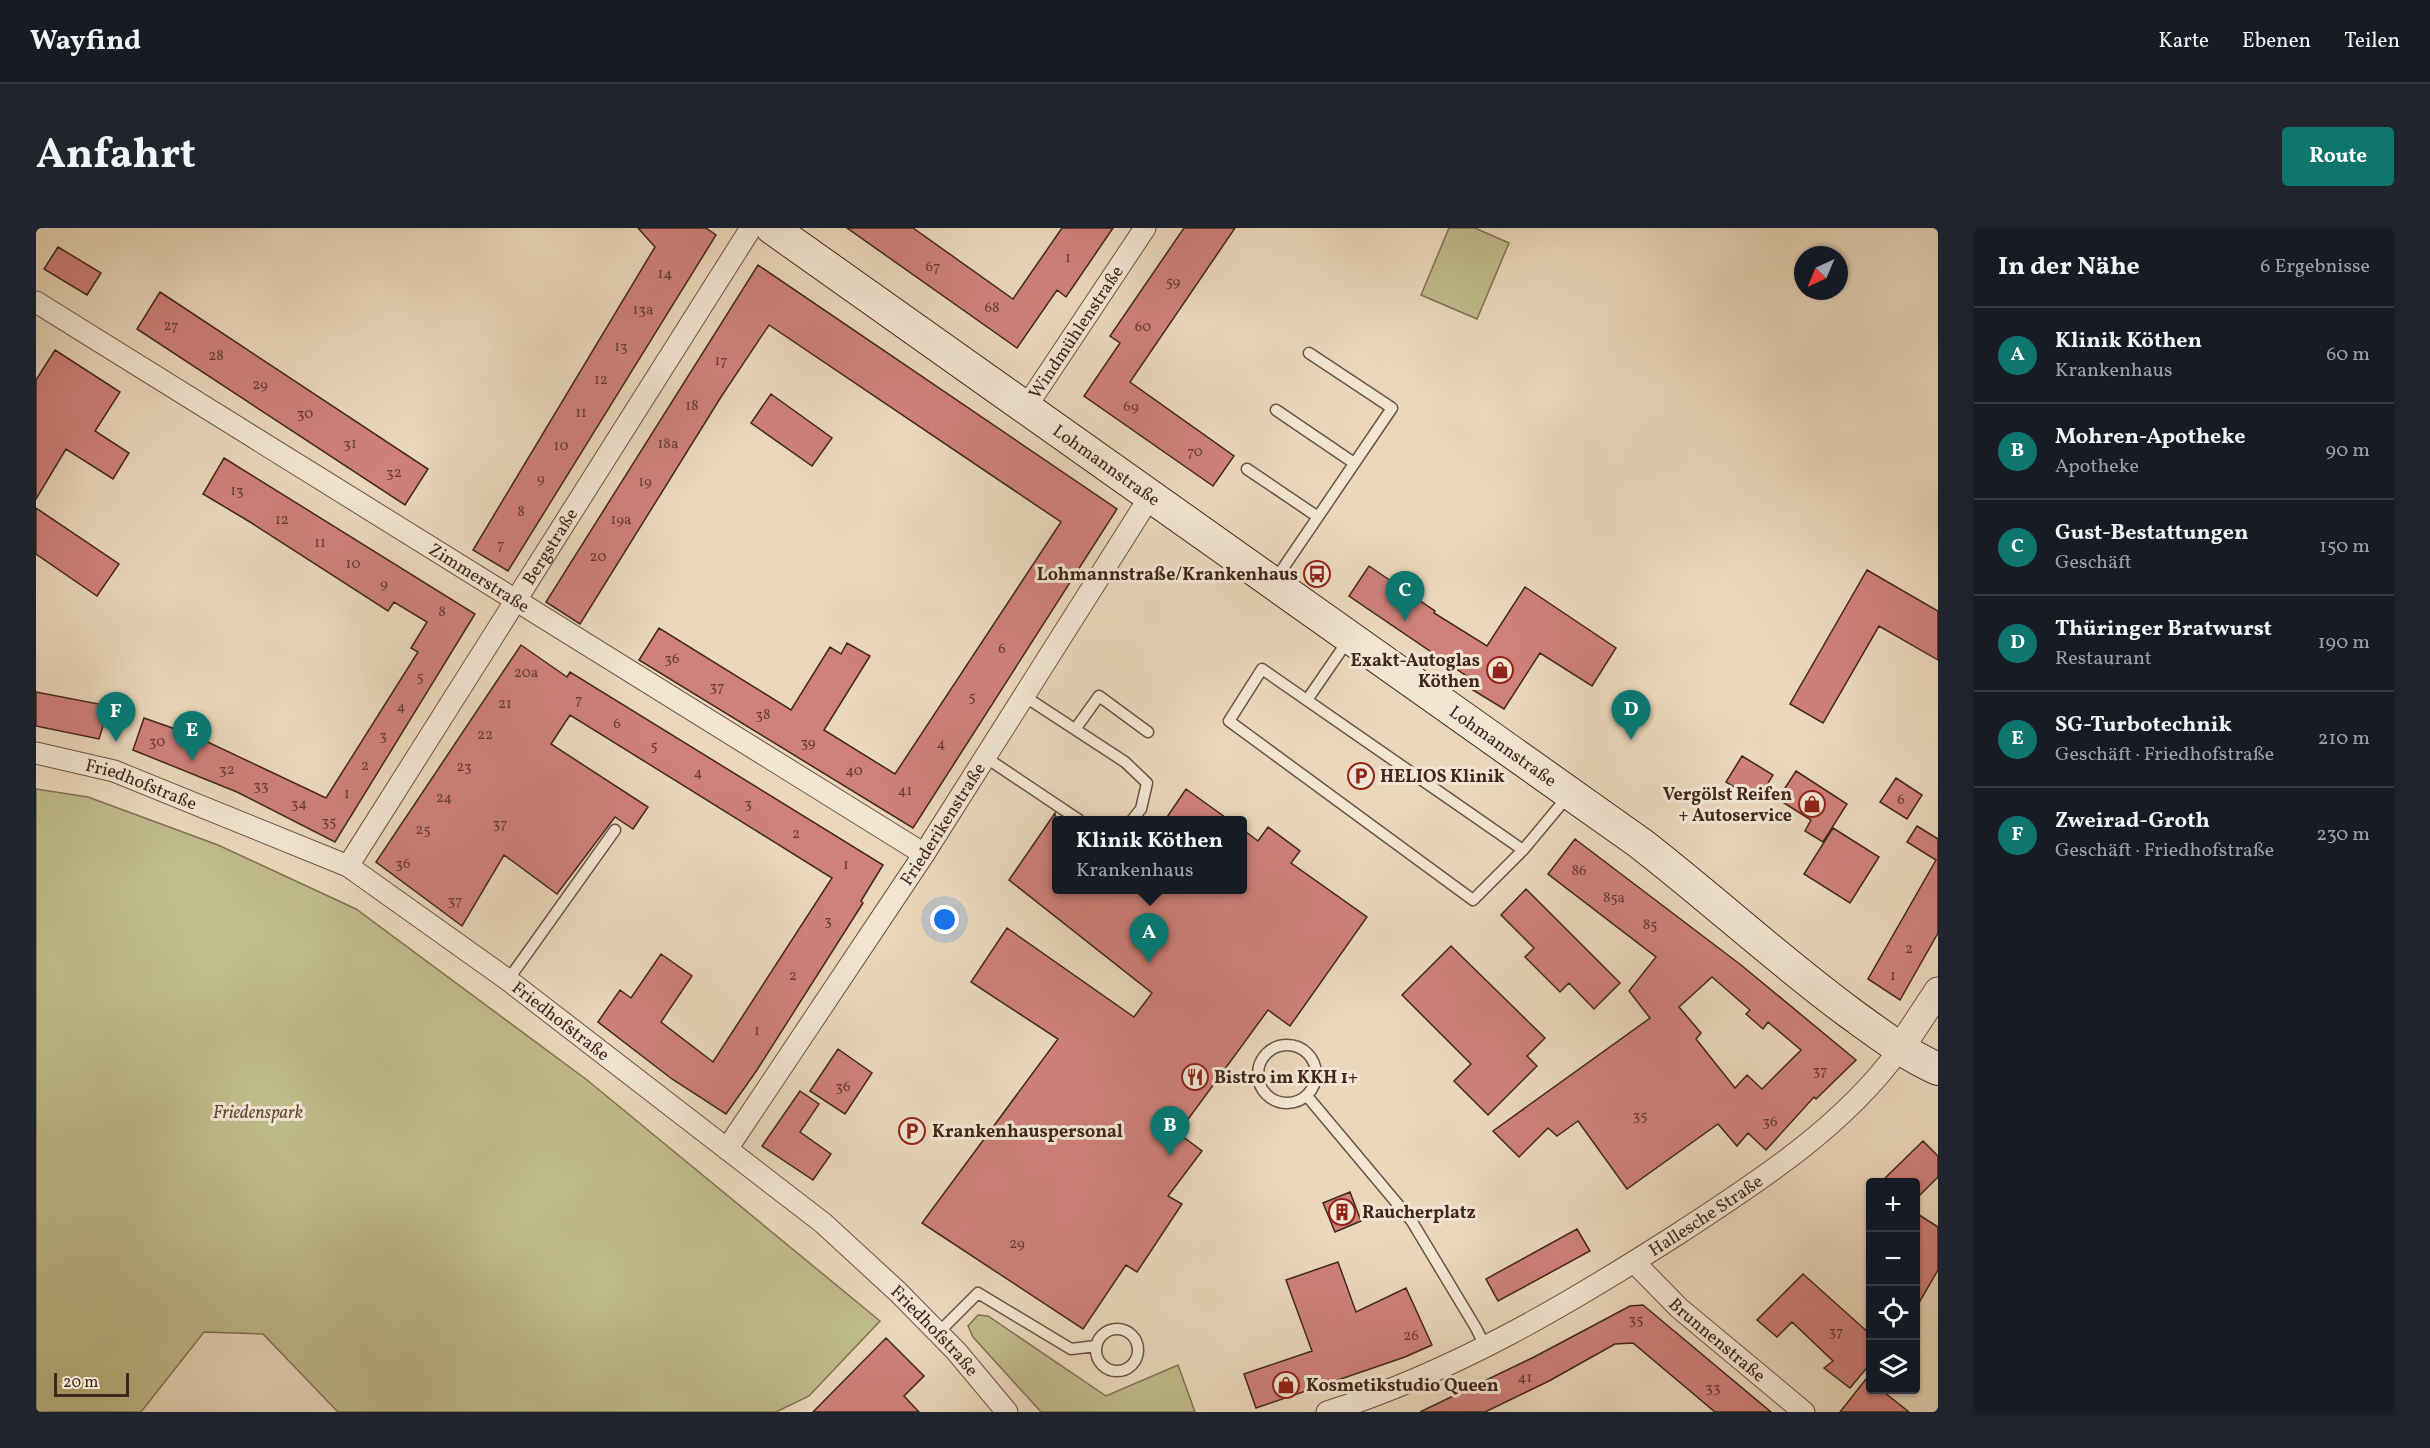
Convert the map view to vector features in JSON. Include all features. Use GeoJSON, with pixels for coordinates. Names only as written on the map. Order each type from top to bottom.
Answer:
{"type":"FeatureCollection","features":[{"type":"Feature","properties":{"kind":"main road","name":"Lohmannstraße"},"geometry":{"type":"LineString","coordinates":[[772,228],[1570,793],[1674,869],[1800,976],[1899,1050],[1938,1069]]}},
{"type":"Feature","properties":{"kind":"street","name":"Bergstraße"},"geometry":{"type":"LineString","coordinates":[[348,866],[751,228]]}},
{"type":"Feature","properties":{"kind":"street","name":"Windmühlenstraße"},"geometry":{"type":"LineString","coordinates":[[1026,407],[1145,228]]}},
{"type":"Feature","properties":{"kind":"street","name":"Zimmerstraße"},"geometry":{"type":"LineString","coordinates":[[36,302],[924,854]]}},
{"type":"Feature","properties":{"kind":"street","name":"Friederikenstraße"},"geometry":{"type":"LineString","coordinates":[[727,1149],[924,854],[1151,495]]}},
{"type":"Feature","properties":{"kind":"street","name":"Friedhofstraße"},"geometry":{"type":"LineString","coordinates":[[36,753],[114,771],[348,866],[508,980],[823,1223],[898,1292],[1008,1412]]}},
{"type":"Feature","properties":{"kind":"street"},"geometry":{"type":"LineString","coordinates":[[1899,1050],[1938,991]]}},
{"type":"Feature","properties":{"kind":"street","name":"Hallesche Straße"},"geometry":{"type":"LineString","coordinates":[[1327,1412],[1396,1388],[1486,1348],[1634,1262],[1754,1184],[1841,1114],[1887,1067],[1899,1050]]}},
{"type":"Feature","properties":{"kind":"street","name":"Brunnenstraße"},"geometry":{"type":"LineString","coordinates":[[1634,1262],[1679,1308],[1804,1412]]}},
{"type":"Feature","properties":{"kind":"lane"},"geometry":{"type":"LineString","coordinates":[[1273,582],[1392,408],[1309,353]]}},
{"type":"Feature","properties":{"kind":"lane"},"geometry":{"type":"LineString","coordinates":[[1276,410],[1354,463]]}},
{"type":"Feature","properties":{"kind":"lane"},"geometry":{"type":"LineString","coordinates":[[1247,469],[1318,518]]}},
{"type":"Feature","properties":{"kind":"lane"},"geometry":{"type":"LineString","coordinates":[[1307,700],[1351,637]]}},
{"type":"Feature","properties":{"kind":"lane"},"geometry":{"type":"LineString","coordinates":[[1523,850],[1262,669],[1229,721],[1473,900],[1523,850],[1570,793]]}},
{"type":"Feature","properties":{"kind":"lane"},"geometry":{"type":"LineString","coordinates":[[1024,696],[1125,762],[1146,783],[1141,809],[1135,816]]}},
{"type":"Feature","properties":{"kind":"lane"},"geometry":{"type":"LineString","coordinates":[[1076,728],[1099,696],[1148,732]]}},
{"type":"Feature","properties":{"kind":"lane"},"geometry":{"type":"LineString","coordinates":[[986,757],[1073,816]]}},
{"type":"Feature","properties":{"kind":"lane"},"geometry":{"type":"LineString","coordinates":[[508,980],[615,830]]}},
{"type":"Feature","properties":{"kind":"lane"},"geometry":{"type":"LineString","coordinates":[[1292,1045],[1306,1052],[1316,1067],[1313,1088],[1307,1096],[1292,1103],[1283,1103],[1273,1099],[1261,1086],[1258,1071],[1264,1056],[1276,1047],[1292,1045]]}},
{"type":"Feature","properties":{"kind":"lane"},"geometry":{"type":"LineString","coordinates":[[1307,1096],[1411,1220],[1486,1348]]}},
{"type":"Feature","properties":{"kind":"lane"},"geometry":{"type":"LineString","coordinates":[[938,1333],[978,1293],[1071,1349],[1096,1346]]}},
{"type":"Feature","properties":{"kind":"lane"},"geometry":{"type":"LineString","coordinates":[[1119,1329],[1134,1337],[1138,1354],[1131,1366],[1115,1372],[1103,1366],[1096,1355],[1096,1346],[1107,1331],[1119,1329]]}},
{"type":"Feature","properties":{"kind":"green space"},"geometry":{"type":"Polygon","coordinates":[[[1449,228],[1475,228],[1509,243],[1477,319],[1421,295],[1449,228]]]}},
{"type":"Feature","properties":{"kind":"green space","name":"Friedenspark"},"geometry":{"type":"Polygon","coordinates":[[[36,789],[88,797],[218,845],[356,909],[587,1080],[880,1321],[809,1396],[776,1412],[338,1412],[263,1334],[204,1332],[141,1412],[36,1412],[36,789]]]}},
{"type":"Feature","properties":{"kind":"green space"},"geometry":{"type":"Polygon","coordinates":[[[978,1315],[988,1316],[1106,1396],[1178,1365],[1195,1412],[1041,1412],[973,1337],[968,1326],[978,1315]]]}},
{"type":"Feature","properties":{"kind":"building"},"geometry":{"type":"Polygon","coordinates":[[[638,228],[706,228],[716,235],[508,571],[473,550],[655,247],[638,228]]]}},
{"type":"Feature","properties":{"kind":"building"},"geometry":{"type":"Polygon","coordinates":[[[847,228],[913,228],[1013,299],[1062,228],[1113,228],[1066,297],[1057,290],[1017,348],[847,228]]]}},
{"type":"Feature","properties":{"kind":"building"},"geometry":{"type":"Polygon","coordinates":[[[1184,228],[1235,228],[1130,382],[1234,456],[1213,486],[1084,396],[1120,343],[1110,336],[1184,228]]]}},
{"type":"Feature","properties":{"kind":"building"},"geometry":{"type":"Polygon","coordinates":[[[58,247],[101,273],[87,295],[44,269],[58,247]]]}},
{"type":"Feature","properties":{"kind":"building"},"geometry":{"type":"Polygon","coordinates":[[[758,265],[1117,509],[913,828],[639,660],[659,628],[791,710],[830,647],[841,654],[847,643],[870,656],[824,730],[895,774],[1061,522],[769,325],[721,397],[580,624],[546,602],[758,265]]]}},
{"type":"Feature","properties":{"kind":"building"},"geometry":{"type":"Polygon","coordinates":[[[160,292],[428,469],[405,505],[137,329],[160,292]]]}},
{"type":"Feature","properties":{"kind":"building"},"geometry":{"type":"Polygon","coordinates":[[[55,350],[120,392],[95,431],[129,453],[113,479],[66,449],[36,499],[36,380],[55,350]]]}},
{"type":"Feature","properties":{"kind":"building"},"geometry":{"type":"Polygon","coordinates":[[[771,394],[832,438],[812,466],[751,423],[771,394]]]}},
{"type":"Feature","properties":{"kind":"building"},"geometry":{"type":"Polygon","coordinates":[[[224,458],[475,614],[335,842],[237,792],[133,750],[144,718],[195,736],[326,798],[418,652],[411,648],[427,622],[394,602],[388,611],[203,494],[224,458]]]}},
{"type":"Feature","properties":{"kind":"building"},"geometry":{"type":"Polygon","coordinates":[[[36,508],[119,564],[97,596],[36,554],[36,508]]]}},
{"type":"Feature","properties":{"kind":"building"},"geometry":{"type":"Polygon","coordinates":[[[1369,566],[1435,611],[1434,613],[1487,646],[1525,587],[1616,648],[1592,686],[1540,653],[1504,709],[1463,684],[1468,677],[1349,596],[1369,566]]]}},
{"type":"Feature","properties":{"kind":"building"},"geometry":{"type":"Polygon","coordinates":[[[1867,570],[1938,611],[1938,660],[1879,626],[1823,723],[1790,704],[1867,570]]]}},
{"type":"Feature","properties":{"kind":"building"},"geometry":{"type":"Polygon","coordinates":[[[521,645],[567,677],[570,672],[883,865],[861,901],[863,903],[757,1070],[726,1114],[672,1079],[598,1022],[620,990],[631,998],[661,954],[692,976],[661,1022],[713,1062],[832,878],[570,715],[551,744],[648,807],[633,829],[615,817],[557,894],[504,855],[462,926],[376,862],[521,645]]]}},
{"type":"Feature","properties":{"kind":"building"},"geometry":{"type":"Polygon","coordinates":[[[36,692],[109,706],[99,739],[36,726],[36,692]]]}},
{"type":"Feature","properties":{"kind":"building"},"geometry":{"type":"Polygon","coordinates":[[[1742,756],[1773,775],[1757,801],[1726,782],[1742,756]]]}},
{"type":"Feature","properties":{"kind":"building"},"geometry":{"type":"Polygon","coordinates":[[[1796,771],[1847,804],[1823,842],[1805,831],[1811,820],[1778,799],[1796,771]]]}},
{"type":"Feature","properties":{"kind":"building"},"geometry":{"type":"Polygon","coordinates":[[[1896,778],[1922,795],[1907,819],[1880,802],[1896,778]]]}},
{"type":"Feature","properties":{"kind":"building"},"geometry":{"type":"Polygon","coordinates":[[[1186,789],[1223,816],[1168,816],[1186,789]]]}},
{"type":"Feature","properties":{"kind":"building"},"geometry":{"type":"Polygon","coordinates":[[[1052,817],[1052,894],[1247,894],[1247,833],[1258,841],[1268,827],[1300,851],[1291,863],[1367,917],[1290,1026],[1268,1010],[1178,1133],[1202,1151],[1168,1196],[1182,1204],[1137,1272],[1126,1265],[1083,1329],[922,1223],[1058,1039],[971,982],[1007,928],[1134,1017],[1152,993],[1009,880],[1052,817]]]}},
{"type":"Feature","properties":{"kind":"building"},"geometry":{"type":"Polygon","coordinates":[[[1917,826],[1938,839],[1938,933],[1900,1000],[1868,979],[1936,860],[1907,842],[1917,826]]]}},
{"type":"Feature","properties":{"kind":"building"},"geometry":{"type":"Polygon","coordinates":[[[1833,828],[1879,857],[1850,903],[1804,874],[1833,828]]]}},
{"type":"Feature","properties":{"kind":"building"},"geometry":{"type":"Polygon","coordinates":[[[1575,839],[1741,965],[1856,1060],[1816,1099],[1814,1097],[1766,1150],[1748,1133],[1737,1146],[1718,1124],[1627,1189],[1578,1121],[1557,1136],[1548,1128],[1519,1157],[1493,1131],[1650,1018],[1629,991],[1656,957],[1548,874],[1575,839]],[[1712,977],[1679,1007],[1701,1033],[1696,1039],[1735,1088],[1747,1075],[1762,1089],[1801,1050],[1768,1022],[1763,1029],[1746,1014],[1750,1010],[1712,977]]]}},
{"type":"Feature","properties":{"kind":"building"},"geometry":{"type":"Polygon","coordinates":[[[1526,889],[1620,983],[1594,1009],[1569,983],[1560,992],[1525,957],[1534,948],[1501,915],[1526,889]]]}},
{"type":"Feature","properties":{"kind":"building"},"geometry":{"type":"Polygon","coordinates":[[[1451,946],[1545,1038],[1527,1056],[1537,1066],[1488,1115],[1454,1081],[1471,1064],[1402,995],[1451,946]]]}},
{"type":"Feature","properties":{"kind":"building"},"geometry":{"type":"Polygon","coordinates":[[[838,1049],[872,1073],[845,1114],[810,1091],[838,1049]]]}},
{"type":"Feature","properties":{"kind":"building"},"geometry":{"type":"Polygon","coordinates":[[[800,1091],[819,1104],[800,1132],[831,1154],[813,1180],[762,1146],[800,1091]]]}},
{"type":"Feature","properties":{"kind":"building"},"geometry":{"type":"Polygon","coordinates":[[[1923,1141],[1938,1156],[1938,1177],[1920,1195],[1920,1178],[1885,1178],[1923,1141]]]}},
{"type":"Feature","properties":{"kind":"building","name":"Raucherplatz"},"geometry":{"type":"Polygon","coordinates":[[[1350,1192],[1361,1221],[1335,1232],[1323,1203],[1350,1192]]]}},
{"type":"Feature","properties":{"kind":"building"},"geometry":{"type":"Polygon","coordinates":[[[1920,1216],[1938,1227],[1938,1270],[1920,1301],[1920,1216]]]}},
{"type":"Feature","properties":{"kind":"building"},"geometry":{"type":"Polygon","coordinates":[[[1577,1229],[1590,1251],[1498,1301],[1486,1279],[1577,1229]]]}},
{"type":"Feature","properties":{"kind":"building"},"geometry":{"type":"Polygon","coordinates":[[[1338,1262],[1356,1312],[1406,1288],[1432,1345],[1405,1357],[1256,1408],[1244,1374],[1312,1351],[1286,1280],[1338,1262]]]}},
{"type":"Feature","properties":{"kind":"building"},"geometry":{"type":"Polygon","coordinates":[[[1803,1274],[1866,1330],[1866,1369],[1850,1388],[1824,1368],[1833,1361],[1792,1322],[1777,1337],[1757,1320],[1803,1274]]]}},
{"type":"Feature","properties":{"kind":"building"},"geometry":{"type":"Polygon","coordinates":[[[1643,1305],[1771,1412],[1715,1412],[1633,1343],[1615,1344],[1549,1381],[1485,1412],[1420,1412],[1536,1356],[1630,1306],[1643,1305]]]}},
{"type":"Feature","properties":{"kind":"building"},"geometry":{"type":"Polygon","coordinates":[[[886,1338],[924,1376],[904,1396],[919,1412],[813,1412],[886,1338]]]}},
{"type":"Feature","properties":{"kind":"building"},"geometry":{"type":"Polygon","coordinates":[[[1866,1379],[1866,1394],[1886,1394],[1909,1412],[1840,1412],[1866,1379]]]}},
{"type":"Feature","properties":{"kind":"place","name":"Lohmannstraße/Krankenhaus"},"geometry":{"type":"Point","coordinates":[1317,574]}},
{"type":"Feature","properties":{"kind":"place","name":"Gust-Bestattungen"},"geometry":{"type":"Point","coordinates":[1405,621]}},
{"type":"Feature","properties":{"kind":"place","name":"Exakt-Autoglas Köthen"},"geometry":{"type":"Point","coordinates":[1500,670]}},
{"type":"Feature","properties":{"kind":"place","name":"Thüringer Bratwurst"},"geometry":{"type":"Point","coordinates":[1631,740]}},
{"type":"Feature","properties":{"kind":"place","name":"Zweirad-Groth"},"geometry":{"type":"Point","coordinates":[116,742]}},
{"type":"Feature","properties":{"kind":"place","name":"SG-Turbotechnik"},"geometry":{"type":"Point","coordinates":[192,761]}},
{"type":"Feature","properties":{"kind":"place","name":"HELIOS Klinik"},"geometry":{"type":"Point","coordinates":[1361,776]}},
{"type":"Feature","properties":{"kind":"place","name":"Vergölst Reifen + Autoservice"},"geometry":{"type":"Point","coordinates":[1812,804]}},
{"type":"Feature","properties":{"kind":"place","name":"Klinik Köthen"},"geometry":{"type":"Point","coordinates":[1149,963]}},
{"type":"Feature","properties":{"kind":"place","name":"Bistro im KKH 1+"},"geometry":{"type":"Point","coordinates":[1195,1077]}},
{"type":"Feature","properties":{"kind":"place","name":"Krankenhauspersonal"},"geometry":{"type":"Point","coordinates":[912,1131]}},
{"type":"Feature","properties":{"kind":"place","name":"Mohren-Apotheke"},"geometry":{"type":"Point","coordinates":[1170,1156]}},
{"type":"Feature","properties":{"kind":"place","name":"Raucherplatz"},"geometry":{"type":"Point","coordinates":[1342,1212]}},
{"type":"Feature","properties":{"kind":"place","name":"Kosmetikstudio Queen"},"geometry":{"type":"Point","coordinates":[1286,1385]}}]}
